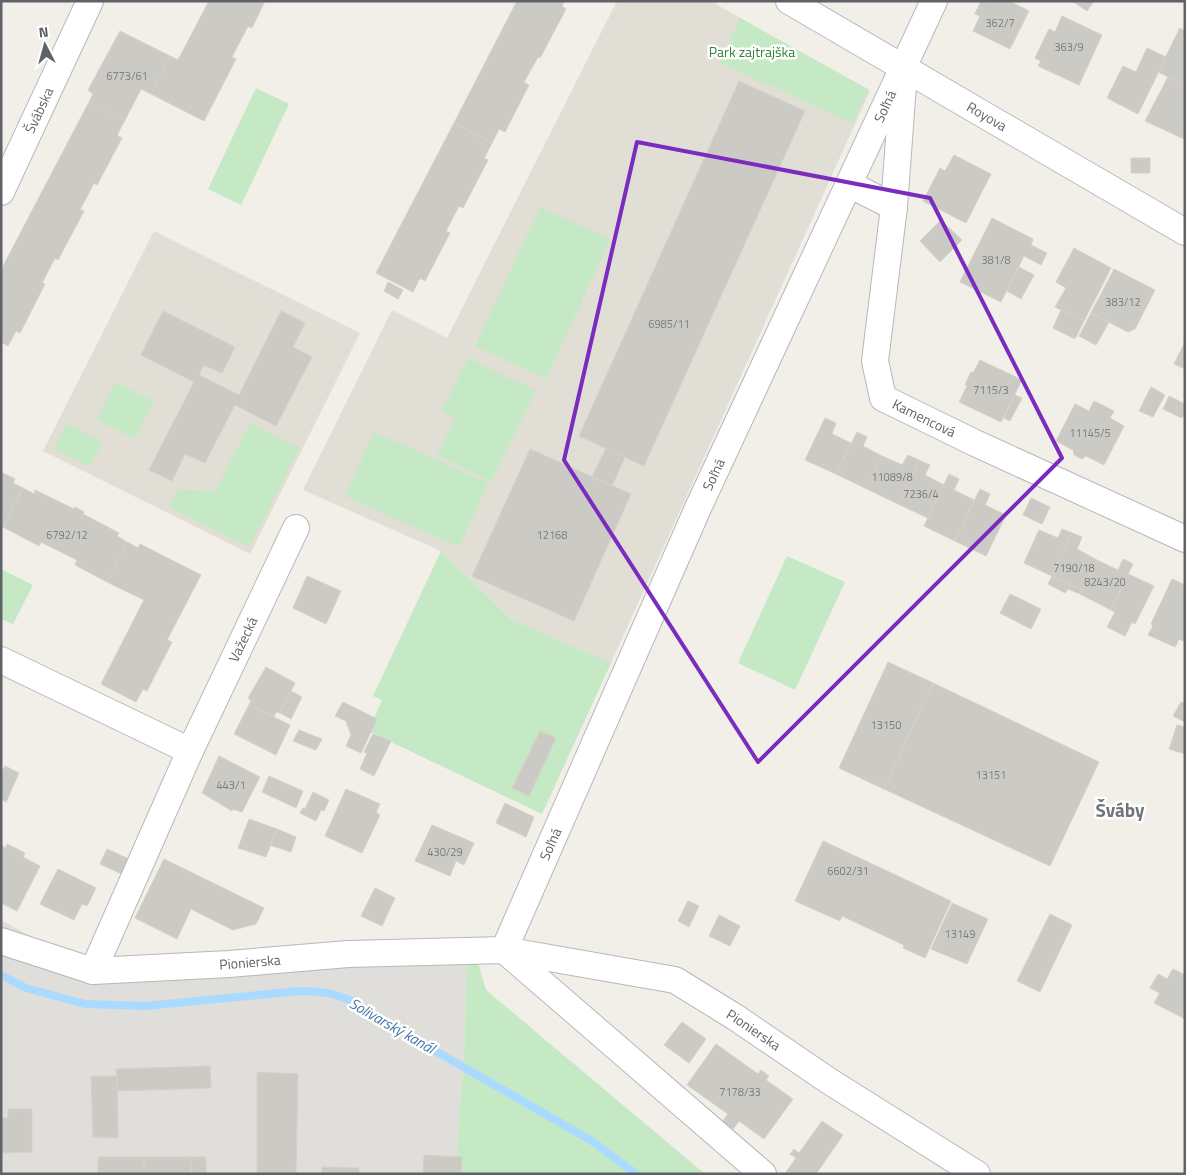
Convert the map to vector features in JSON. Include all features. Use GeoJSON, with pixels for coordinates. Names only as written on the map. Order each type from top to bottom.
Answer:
{"type":"FeatureCollection","features":[{"type":"Feature","properties":{"kind":"street","name":"Švábska"},"geometry":{"type":"LineString","coordinates":[[1,192],[90,1]]}},
{"type":"Feature","properties":{"kind":"street","name":"Royova"},"geometry":{"type":"LineString","coordinates":[[789,1],[1185,232]]}},
{"type":"Feature","properties":{"kind":"street","name":"Soľná"},"geometry":{"type":"LineString","coordinates":[[504,950],[698,508],[934,1]]}},
{"type":"Feature","properties":{"kind":"street","name":"Kamencová"},"geometry":{"type":"LineString","coordinates":[[904,69],[894,206],[875,361],[883,398],[1185,538]]}},
{"type":"Feature","properties":{"kind":"street"},"geometry":{"type":"LineString","coordinates":[[850,184],[894,206]]}},
{"type":"Feature","properties":{"kind":"street","name":"Važecká"},"geometry":{"type":"LineString","coordinates":[[93,971],[190,751],[296,528]]}},
{"type":"Feature","properties":{"kind":"street"},"geometry":{"type":"LineString","coordinates":[[1,660],[190,751]]}},
{"type":"Feature","properties":{"kind":"street","name":"Pionierska"},"geometry":{"type":"LineString","coordinates":[[1,941],[93,971],[229,964],[348,954],[504,950],[675,980],[978,1174]]}},
{"type":"Feature","properties":{"kind":"street"},"geometry":{"type":"LineString","coordinates":[[504,950],[763,1174]]}},
{"type":"Feature","properties":{"kind":"highlighted area"},"geometry":{"type":"Polygon","coordinates":[[[637,142],[930,198],[1062,458],[758,762],[564,460],[637,142]]]}},
{"type":"Feature","properties":{"kind":"shaded area"},"geometry":{"type":"Polygon","coordinates":[[[617,1],[714,1],[719,6],[870,91],[611,663],[512,620],[441,551],[303,490],[392,310],[447,338],[617,1]]]}},
{"type":"Feature","properties":{"kind":"shaded area"},"geometry":{"type":"Polygon","coordinates":[[[154,231],[360,333],[250,554],[43,451],[154,231]]]}},
{"type":"Feature","properties":{"kind":"shaded area"},"geometry":{"type":"Polygon","coordinates":[[[1,920],[90,969],[467,954],[464,1055],[455,1174],[1,1174],[1,920]]]}},
{"type":"Feature","properties":{"kind":"green space","name":"Park zajtrajška"},"geometry":{"type":"Polygon","coordinates":[[[740,18],[868,89],[853,123],[720,63],[740,18]]]}},
{"type":"Feature","properties":{"kind":"green space"},"geometry":{"type":"Polygon","coordinates":[[[256,88],[289,104],[241,205],[208,189],[256,88]]]}},
{"type":"Feature","properties":{"kind":"green space"},"geometry":{"type":"Polygon","coordinates":[[[540,207],[610,239],[546,379],[475,346],[540,207]]]}},
{"type":"Feature","properties":{"kind":"green space"},"geometry":{"type":"Polygon","coordinates":[[[468,358],[536,391],[491,482],[437,455],[455,418],[442,411],[468,358]]]}},
{"type":"Feature","properties":{"kind":"green space"},"geometry":{"type":"Polygon","coordinates":[[[116,382],[154,401],[135,439],[97,420],[116,382]]]}},
{"type":"Feature","properties":{"kind":"green space"},"geometry":{"type":"Polygon","coordinates":[[[250,423],[299,448],[249,547],[169,507],[178,489],[215,492],[250,423]]]}},
{"type":"Feature","properties":{"kind":"green space"},"geometry":{"type":"Polygon","coordinates":[[[67,424],[103,442],[90,467],[54,449],[67,424]]]}},
{"type":"Feature","properties":{"kind":"green space"},"geometry":{"type":"Polygon","coordinates":[[[374,432],[488,483],[459,547],[345,496],[374,432]]]}},
{"type":"Feature","properties":{"kind":"green space"},"geometry":{"type":"Polygon","coordinates":[[[441,551],[512,620],[611,663],[542,814],[368,731],[382,700],[373,696],[441,551]]]}},
{"type":"Feature","properties":{"kind":"green space"},"geometry":{"type":"Polygon","coordinates":[[[787,556],[845,582],[795,690],[738,663],[787,556]]]}},
{"type":"Feature","properties":{"kind":"green space"},"geometry":{"type":"Polygon","coordinates":[[[1,569],[33,585],[13,624],[1,619],[1,569]]]}},
{"type":"Feature","properties":{"kind":"green space"},"geometry":{"type":"Polygon","coordinates":[[[467,954],[476,955],[486,990],[705,1174],[455,1174],[464,1055],[467,954]]]}},
{"type":"Feature","properties":{"kind":"building"},"geometry":{"type":"Polygon","coordinates":[[[209,1],[265,1],[252,28],[248,26],[232,57],[236,59],[204,121],[151,94],[170,56],[178,60],[209,1]]]}},
{"type":"Feature","properties":{"kind":"building"},"geometry":{"type":"Polygon","coordinates":[[[517,1],[564,1],[562,6],[566,9],[540,58],[538,57],[524,82],[529,85],[505,132],[499,129],[492,143],[454,123],[517,1]]]}},
{"type":"Feature","properties":{"kind":"building"},"geometry":{"type":"Polygon","coordinates":[[[981,1],[988,3],[989,1],[1009,1],[1029,11],[1010,49],[973,31],[980,16],[975,14],[981,1]]]}},
{"type":"Feature","properties":{"kind":"building"},"geometry":{"type":"Polygon","coordinates":[[[1072,1],[1094,1],[1087,11],[1072,1]]]}},
{"type":"Feature","properties":{"kind":"building"},"geometry":{"type":"Polygon","coordinates":[[[1062,16],[1102,35],[1079,85],[1038,66],[1041,61],[1035,58],[1049,29],[1055,32],[1062,16]]]}},
{"type":"Feature","properties":{"kind":"building"},"geometry":{"type":"Polygon","coordinates":[[[1180,28],[1185,31],[1185,85],[1158,72],[1180,28]]]}},
{"type":"Feature","properties":{"kind":"building"},"geometry":{"type":"Polygon","coordinates":[[[120,31],[170,56],[151,94],[141,89],[125,120],[89,102],[93,94],[88,90],[120,31]]]}},
{"type":"Feature","properties":{"kind":"building"},"geometry":{"type":"Polygon","coordinates":[[[1147,48],[1166,57],[1138,114],[1107,98],[1123,66],[1136,72],[1147,48]]]}},
{"type":"Feature","properties":{"kind":"building"},"geometry":{"type":"Polygon","coordinates":[[[1168,77],[1185,85],[1184,139],[1145,121],[1168,77]]]}},
{"type":"Feature","properties":{"kind":"building"},"geometry":{"type":"Polygon","coordinates":[[[739,81],[805,111],[644,466],[579,436],[739,81]]]}},
{"type":"Feature","properties":{"kind":"building"},"geometry":{"type":"Polygon","coordinates":[[[89,102],[125,120],[117,135],[122,138],[97,185],[94,183],[80,210],[84,211],[58,260],[55,258],[42,283],[45,284],[20,333],[16,331],[8,346],[1,342],[1,270],[89,102]]]}},
{"type":"Feature","properties":{"kind":"building"},"geometry":{"type":"Polygon","coordinates":[[[454,123],[492,143],[484,158],[488,160],[463,208],[459,206],[446,231],[450,233],[425,281],[420,278],[413,292],[376,273],[454,123]]]}},
{"type":"Feature","properties":{"kind":"building"},"geometry":{"type":"Polygon","coordinates":[[[954,155],[991,174],[966,223],[923,201],[940,168],[945,171],[954,155]]]}},
{"type":"Feature","properties":{"kind":"building"},"geometry":{"type":"Polygon","coordinates":[[[1131,158],[1150,158],[1150,173],[1131,173],[1131,158]]]}},
{"type":"Feature","properties":{"kind":"building"},"geometry":{"type":"Polygon","coordinates":[[[992,218],[1033,239],[1031,245],[1047,253],[1041,265],[1024,256],[1001,302],[960,282],[992,218]]]}},
{"type":"Feature","properties":{"kind":"building"},"geometry":{"type":"Polygon","coordinates":[[[941,220],[962,240],[940,262],[920,241],[941,220]]]}},
{"type":"Feature","properties":{"kind":"building"},"geometry":{"type":"Polygon","coordinates":[[[1074,248],[1111,268],[1084,321],[1055,307],[1066,288],[1056,282],[1074,248]]]}},
{"type":"Feature","properties":{"kind":"building"},"geometry":{"type":"Polygon","coordinates":[[[1019,267],[1034,275],[1021,299],[1007,291],[1019,267]]]}},
{"type":"Feature","properties":{"kind":"building"},"geometry":{"type":"Polygon","coordinates":[[[1114,269],[1155,290],[1135,329],[1128,332],[1091,313],[1114,269]]]}},
{"type":"Feature","properties":{"kind":"building"},"geometry":{"type":"Polygon","coordinates":[[[388,282],[403,290],[398,299],[384,291],[388,282]]]}},
{"type":"Feature","properties":{"kind":"building"},"geometry":{"type":"Polygon","coordinates":[[[1061,310],[1084,321],[1075,339],[1053,328],[1061,310]]]}},
{"type":"Feature","properties":{"kind":"building"},"geometry":{"type":"Polygon","coordinates":[[[163,311],[235,347],[222,373],[204,365],[199,375],[239,395],[281,311],[305,323],[293,347],[312,357],[276,426],[235,405],[205,463],[185,454],[172,481],[149,470],[194,382],[141,355],[163,311]]]}},
{"type":"Feature","properties":{"kind":"building"},"geometry":{"type":"Polygon","coordinates":[[[1091,313],[1109,322],[1096,345],[1079,336],[1091,313]]]}},
{"type":"Feature","properties":{"kind":"building"},"geometry":{"type":"Polygon","coordinates":[[[1185,342],[1185,369],[1174,364],[1185,342]]]}},
{"type":"Feature","properties":{"kind":"building"},"geometry":{"type":"Polygon","coordinates":[[[980,360],[1022,380],[1001,422],[959,402],[971,372],[973,373],[980,360]]]}},
{"type":"Feature","properties":{"kind":"building"},"geometry":{"type":"Polygon","coordinates":[[[1151,387],[1165,395],[1153,417],[1139,411],[1151,387]]]}},
{"type":"Feature","properties":{"kind":"building"},"geometry":{"type":"Polygon","coordinates":[[[1015,395],[1022,398],[1010,421],[1004,418],[1015,395]]]}},
{"type":"Feature","properties":{"kind":"building"},"geometry":{"type":"Polygon","coordinates":[[[1169,396],[1185,404],[1185,412],[1182,418],[1163,409],[1169,396]]]}},
{"type":"Feature","properties":{"kind":"building"},"geometry":{"type":"Polygon","coordinates":[[[1094,401],[1114,411],[1110,418],[1124,426],[1104,465],[1086,456],[1082,459],[1074,455],[1073,450],[1056,441],[1075,404],[1089,411],[1094,401]]]}},
{"type":"Feature","properties":{"kind":"building"},"geometry":{"type":"Polygon","coordinates":[[[825,418],[836,423],[832,434],[851,443],[836,474],[805,460],[825,418]]]}},
{"type":"Feature","properties":{"kind":"building"},"geometry":{"type":"Polygon","coordinates":[[[857,432],[867,437],[863,446],[882,456],[867,489],[836,474],[857,432]]]}},
{"type":"Feature","properties":{"kind":"building"},"geometry":{"type":"Polygon","coordinates":[[[606,448],[625,457],[612,486],[592,477],[606,448]]]}},
{"type":"Feature","properties":{"kind":"building"},"geometry":{"type":"Polygon","coordinates":[[[530,449],[631,494],[574,621],[472,576],[530,449]]]}},
{"type":"Feature","properties":{"kind":"building"},"geometry":{"type":"Polygon","coordinates":[[[908,455],[919,460],[898,504],[867,489],[882,456],[902,465],[908,455]]]}},
{"type":"Feature","properties":{"kind":"building"},"geometry":{"type":"Polygon","coordinates":[[[919,460],[930,465],[925,475],[944,485],[928,518],[898,504],[919,460]]]}},
{"type":"Feature","properties":{"kind":"building"},"geometry":{"type":"Polygon","coordinates":[[[1,472],[15,479],[13,483],[23,488],[3,527],[1,527],[1,472]]]}},
{"type":"Feature","properties":{"kind":"building"},"geometry":{"type":"Polygon","coordinates":[[[949,474],[959,479],[954,490],[974,500],[955,541],[924,526],[949,474]]]}},
{"type":"Feature","properties":{"kind":"building"},"geometry":{"type":"Polygon","coordinates":[[[23,488],[34,494],[35,490],[74,509],[75,507],[84,512],[83,514],[119,533],[117,536],[127,542],[107,582],[75,565],[77,560],[41,542],[39,546],[3,527],[23,488]]]}},
{"type":"Feature","properties":{"kind":"building"},"geometry":{"type":"Polygon","coordinates":[[[980,489],[990,494],[985,505],[1006,515],[986,556],[955,541],[980,489]]]}},
{"type":"Feature","properties":{"kind":"building"},"geometry":{"type":"Polygon","coordinates":[[[1031,498],[1050,507],[1042,524],[1023,515],[1031,498]]]}},
{"type":"Feature","properties":{"kind":"building"},"geometry":{"type":"Polygon","coordinates":[[[1062,529],[1072,533],[1052,576],[1024,563],[1039,530],[1058,538],[1062,529]]]}},
{"type":"Feature","properties":{"kind":"building"},"geometry":{"type":"Polygon","coordinates":[[[1072,533],[1082,537],[1077,549],[1097,560],[1082,590],[1052,576],[1072,533]]]}},
{"type":"Feature","properties":{"kind":"building"},"geometry":{"type":"Polygon","coordinates":[[[127,542],[138,548],[140,544],[201,575],[167,640],[172,642],[147,691],[143,689],[136,702],[101,684],[144,600],[107,582],[127,542]]]}},
{"type":"Feature","properties":{"kind":"building"},"geometry":{"type":"Polygon","coordinates":[[[1123,559],[1133,564],[1111,610],[1080,594],[1097,560],[1118,570],[1123,559]]]}},
{"type":"Feature","properties":{"kind":"building"},"geometry":{"type":"Polygon","coordinates":[[[1128,574],[1154,586],[1135,624],[1132,622],[1125,636],[1107,627],[1115,612],[1111,610],[1128,574]]]}},
{"type":"Feature","properties":{"kind":"building"},"geometry":{"type":"Polygon","coordinates":[[[307,576],[341,591],[326,624],[293,608],[307,576]]]}},
{"type":"Feature","properties":{"kind":"building"},"geometry":{"type":"Polygon","coordinates":[[[1052,576],[1082,590],[1080,594],[1068,589],[1065,593],[1048,584],[1052,576]]]}},
{"type":"Feature","properties":{"kind":"building"},"geometry":{"type":"Polygon","coordinates":[[[1172,579],[1185,585],[1185,637],[1183,641],[1179,639],[1175,647],[1148,635],[1153,626],[1151,624],[1172,579]]]}},
{"type":"Feature","properties":{"kind":"building"},"geometry":{"type":"Polygon","coordinates":[[[1010,594],[1041,609],[1031,629],[1000,613],[1010,594]]]}},
{"type":"Feature","properties":{"kind":"building"},"geometry":{"type":"Polygon","coordinates":[[[888,662],[933,683],[884,789],[839,768],[888,662]]]}},
{"type":"Feature","properties":{"kind":"building"},"geometry":{"type":"Polygon","coordinates":[[[266,667],[295,683],[280,713],[276,712],[274,717],[249,705],[251,701],[248,698],[266,667]]]}},
{"type":"Feature","properties":{"kind":"building"},"geometry":{"type":"Polygon","coordinates":[[[933,683],[1099,762],[1050,866],[884,789],[933,683]]]}},
{"type":"Feature","properties":{"kind":"building"},"geometry":{"type":"Polygon","coordinates":[[[291,691],[302,697],[291,719],[280,713],[291,691]]]}},
{"type":"Feature","properties":{"kind":"building"},"geometry":{"type":"Polygon","coordinates":[[[343,702],[377,719],[361,753],[346,746],[351,735],[346,721],[335,716],[343,702]]]}},
{"type":"Feature","properties":{"kind":"building"},"geometry":{"type":"Polygon","coordinates":[[[1181,702],[1185,703],[1185,722],[1173,716],[1181,702]]]}},
{"type":"Feature","properties":{"kind":"building"},"geometry":{"type":"Polygon","coordinates":[[[249,705],[290,725],[276,755],[234,734],[249,705]]]}},
{"type":"Feature","properties":{"kind":"building"},"geometry":{"type":"Polygon","coordinates":[[[1177,725],[1185,727],[1185,754],[1169,749],[1177,725]]]}},
{"type":"Feature","properties":{"kind":"building"},"geometry":{"type":"Polygon","coordinates":[[[299,730],[322,739],[316,750],[293,741],[299,730]]]}},
{"type":"Feature","properties":{"kind":"building"},"geometry":{"type":"Polygon","coordinates":[[[540,731],[556,738],[529,796],[512,788],[540,731]]]}},
{"type":"Feature","properties":{"kind":"building"},"geometry":{"type":"Polygon","coordinates":[[[373,734],[391,741],[374,776],[360,769],[367,753],[364,752],[373,734]]]}},
{"type":"Feature","properties":{"kind":"building"},"geometry":{"type":"Polygon","coordinates":[[[219,756],[260,777],[242,812],[233,809],[232,811],[202,793],[219,756]]]}},
{"type":"Feature","properties":{"kind":"building"},"geometry":{"type":"Polygon","coordinates":[[[5,766],[19,773],[6,802],[1,799],[1,773],[5,766]]]}},
{"type":"Feature","properties":{"kind":"building"},"geometry":{"type":"Polygon","coordinates":[[[269,776],[303,791],[296,808],[262,792],[269,776]]]}},
{"type":"Feature","properties":{"kind":"building"},"geometry":{"type":"Polygon","coordinates":[[[346,789],[380,804],[376,812],[380,815],[362,853],[325,836],[346,789]]]}},
{"type":"Feature","properties":{"kind":"building"},"geometry":{"type":"Polygon","coordinates":[[[313,792],[329,800],[324,811],[321,810],[316,821],[300,813],[303,808],[305,809],[313,792]]]}},
{"type":"Feature","properties":{"kind":"building"},"geometry":{"type":"Polygon","coordinates":[[[505,803],[534,817],[526,837],[496,823],[505,803]]]}},
{"type":"Feature","properties":{"kind":"building"},"geometry":{"type":"Polygon","coordinates":[[[249,819],[277,829],[266,857],[238,848],[249,819]]]}},
{"type":"Feature","properties":{"kind":"building"},"geometry":{"type":"Polygon","coordinates":[[[432,825],[474,843],[464,865],[456,861],[450,876],[415,861],[432,825]]]}},
{"type":"Feature","properties":{"kind":"building"},"geometry":{"type":"Polygon","coordinates":[[[277,829],[296,837],[291,852],[270,845],[277,829]]]}},
{"type":"Feature","properties":{"kind":"building"},"geometry":{"type":"Polygon","coordinates":[[[823,841],[951,901],[925,958],[903,948],[904,945],[842,916],[840,921],[795,901],[823,841]]]}},
{"type":"Feature","properties":{"kind":"building"},"geometry":{"type":"Polygon","coordinates":[[[7,844],[25,853],[23,857],[40,866],[17,911],[1,903],[1,845],[6,848],[7,844]]]}},
{"type":"Feature","properties":{"kind":"building"},"geometry":{"type":"Polygon","coordinates":[[[107,849],[133,861],[126,876],[100,864],[107,849]]]}},
{"type":"Feature","properties":{"kind":"building"},"geometry":{"type":"Polygon","coordinates":[[[164,859],[264,908],[256,924],[233,930],[191,909],[177,939],[135,918],[164,859]]]}},
{"type":"Feature","properties":{"kind":"building"},"geometry":{"type":"Polygon","coordinates":[[[58,869],[96,888],[87,906],[82,904],[74,920],[40,904],[58,869]]]}},
{"type":"Feature","properties":{"kind":"building"},"geometry":{"type":"Polygon","coordinates":[[[375,888],[395,898],[382,926],[361,916],[375,888]]]}},
{"type":"Feature","properties":{"kind":"building"},"geometry":{"type":"Polygon","coordinates":[[[688,901],[699,906],[689,927],[678,921],[688,901]]]}},
{"type":"Feature","properties":{"kind":"building"},"geometry":{"type":"Polygon","coordinates":[[[952,903],[988,919],[967,964],[931,949],[952,903]]]}},
{"type":"Feature","properties":{"kind":"building"},"geometry":{"type":"Polygon","coordinates":[[[1050,914],[1072,925],[1040,992],[1017,981],[1050,914]]]}},
{"type":"Feature","properties":{"kind":"building"},"geometry":{"type":"Polygon","coordinates":[[[719,915],[740,926],[730,946],[709,936],[719,915]]]}},
{"type":"Feature","properties":{"kind":"building"},"geometry":{"type":"Polygon","coordinates":[[[1173,969],[1185,975],[1185,1019],[1154,1003],[1160,993],[1150,988],[1158,974],[1167,979],[1173,969]]]}},
{"type":"Feature","properties":{"kind":"building"},"geometry":{"type":"Polygon","coordinates":[[[682,1022],[706,1039],[689,1063],[664,1045],[682,1022]]]}},
{"type":"Feature","properties":{"kind":"building"},"geometry":{"type":"Polygon","coordinates":[[[716,1044],[758,1074],[761,1070],[769,1076],[766,1080],[793,1099],[764,1139],[739,1121],[733,1129],[722,1122],[728,1114],[687,1085],[716,1044]]]}},
{"type":"Feature","properties":{"kind":"building"},"geometry":{"type":"Polygon","coordinates":[[[210,1066],[211,1088],[117,1091],[116,1069],[210,1066]]]}},
{"type":"Feature","properties":{"kind":"building"},"geometry":{"type":"Polygon","coordinates":[[[257,1072],[298,1074],[296,1174],[257,1174],[257,1072]]]}},
{"type":"Feature","properties":{"kind":"building"},"geometry":{"type":"Polygon","coordinates":[[[91,1076],[117,1076],[118,1138],[93,1137],[91,1076]]]}},
{"type":"Feature","properties":{"kind":"building"},"geometry":{"type":"Polygon","coordinates":[[[8,1109],[32,1109],[32,1152],[1,1153],[1,1118],[8,1118],[8,1109]]]}},
{"type":"Feature","properties":{"kind":"building"},"geometry":{"type":"Polygon","coordinates":[[[822,1121],[843,1135],[816,1174],[789,1174],[786,1172],[796,1158],[790,1154],[794,1149],[799,1153],[822,1121]]]}},
{"type":"Feature","properties":{"kind":"building"},"geometry":{"type":"Polygon","coordinates":[[[424,1155],[462,1157],[461,1174],[423,1174],[424,1155]]]}},
{"type":"Feature","properties":{"kind":"building"},"geometry":{"type":"Polygon","coordinates":[[[98,1157],[144,1157],[144,1174],[98,1174],[98,1157]]]}},
{"type":"Feature","properties":{"kind":"building"},"geometry":{"type":"Polygon","coordinates":[[[144,1157],[191,1157],[191,1174],[144,1174],[144,1157]]]}},
{"type":"Feature","properties":{"kind":"building"},"geometry":{"type":"Polygon","coordinates":[[[191,1157],[206,1157],[206,1174],[191,1174],[191,1157]]]}},
{"type":"Feature","properties":{"kind":"building"},"geometry":{"type":"Polygon","coordinates":[[[322,1167],[359,1168],[359,1174],[322,1174],[322,1167]]]}},
{"type":"Feature","properties":{"kind":"waterway","name":"Solivarský kanál"},"geometry":{"type":"LineString","coordinates":[[1,975],[26,988],[85,1004],[145,1006],[299,991],[337,995],[354,1002],[371,1014],[592,1141],[636,1174]]}},
{"type":"Feature","properties":{"kind":"district","name":"Šváby"},"geometry":{"type":"Point","coordinates":[1120,810]}}]}
